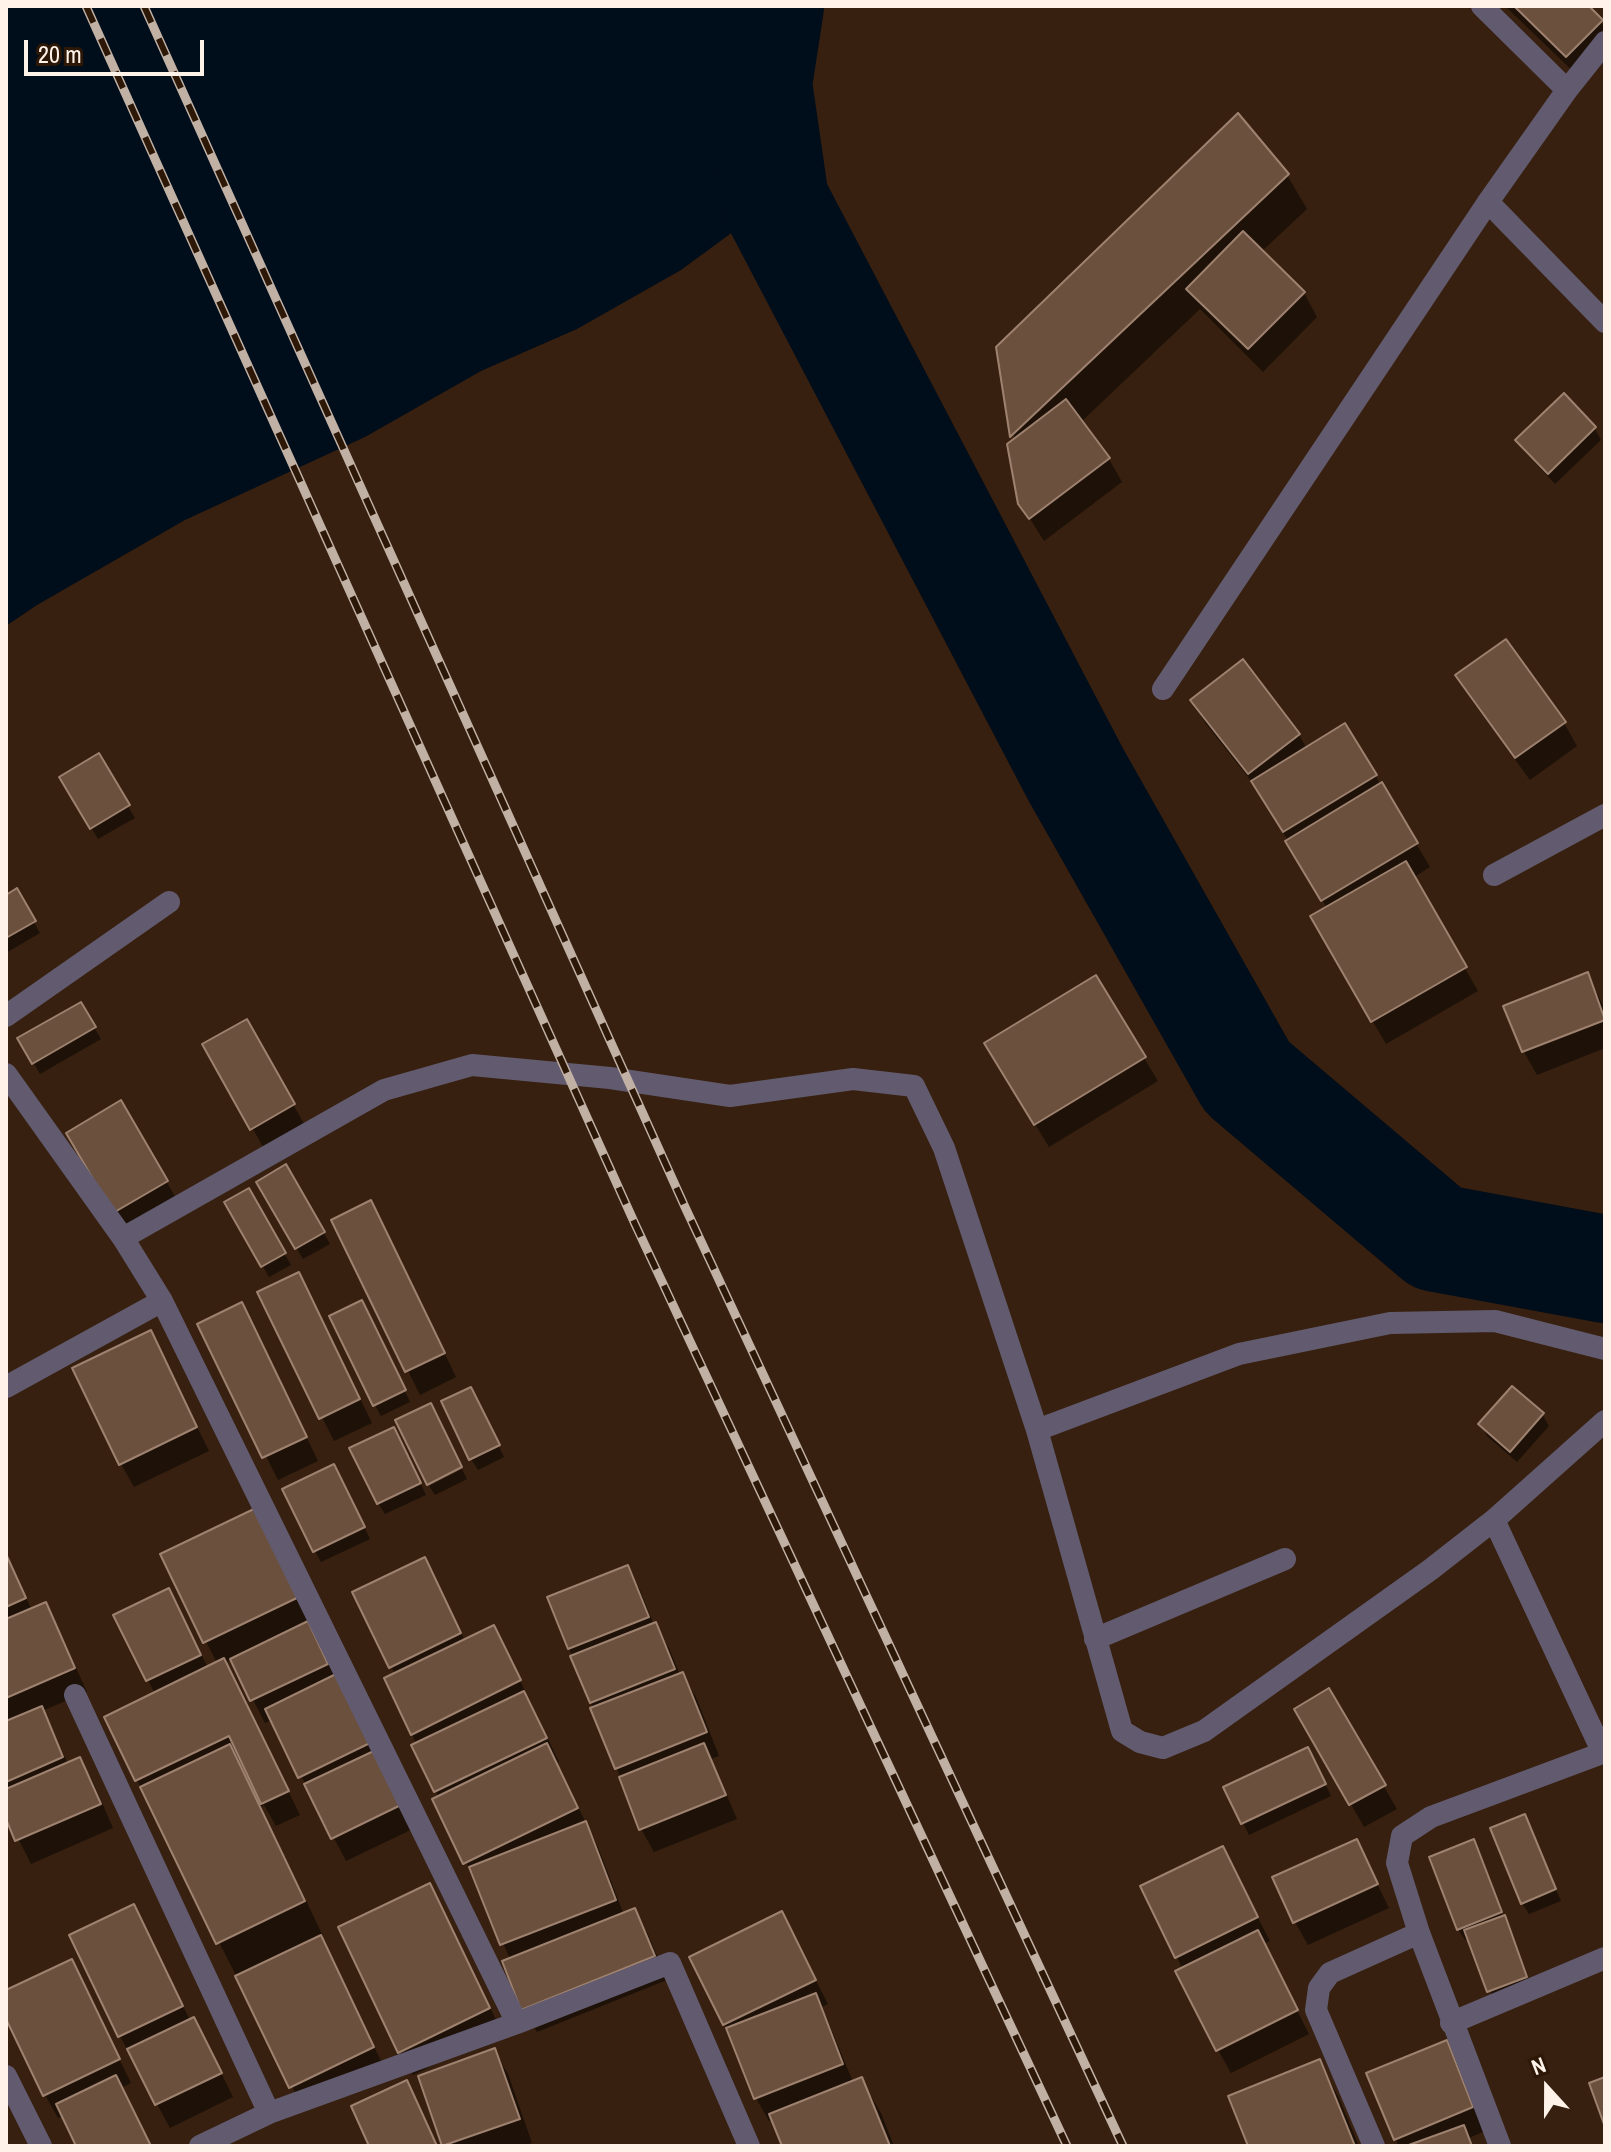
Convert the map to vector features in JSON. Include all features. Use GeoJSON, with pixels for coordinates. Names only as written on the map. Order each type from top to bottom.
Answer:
{"type":"FeatureCollection","features":[{"type":"Feature","properties":{"kind":"street"},"geometry":{"type":"LineString","coordinates":[[1482,6],[1567,90]]}},
{"type":"Feature","properties":{"kind":"street"},"geometry":{"type":"LineString","coordinates":[[1163,689],[1488,202],[1605,42]]}},
{"type":"Feature","properties":{"kind":"street"},"geometry":{"type":"LineString","coordinates":[[1488,202],[1605,322]]}},
{"type":"Feature","properties":{"kind":"street"},"geometry":{"type":"LineString","coordinates":[[1494,875],[1605,815]]}},
{"type":"Feature","properties":{"kind":"street"},"geometry":{"type":"LineString","coordinates":[[6,1016],[169,902]]}},
{"type":"Feature","properties":{"kind":"street"},"geometry":{"type":"LineString","coordinates":[[123,1238],[384,1090],[472,1065],[610,1078],[730,1096],[853,1079],[914,1086],[944,1148],[1037,1430],[1122,1731],[1140,1742],[1163,1748],[1204,1731],[1430,1570],[1494,1520],[1605,1421]]}},
{"type":"Feature","properties":{"kind":"street"},"geometry":{"type":"LineString","coordinates":[[6,1074],[123,1238],[162,1301],[517,2023]]}},
{"type":"Feature","properties":{"kind":"street"},"geometry":{"type":"LineString","coordinates":[[6,1387],[162,1301]]}},
{"type":"Feature","properties":{"kind":"street"},"geometry":{"type":"LineString","coordinates":[[1037,1430],[1239,1354],[1390,1323],[1495,1321],[1605,1349]]}},
{"type":"Feature","properties":{"kind":"street"},"geometry":{"type":"LineString","coordinates":[[1494,1520],[1604,1752],[1431,1817],[1402,1836],[1397,1863],[1419,1933],[1500,2146]]}},
{"type":"Feature","properties":{"kind":"street"},"geometry":{"type":"LineString","coordinates":[[1095,1639],[1285,1559]]}},
{"type":"Feature","properties":{"kind":"street"},"geometry":{"type":"LineString","coordinates":[[75,1695],[269,2113]]}},
{"type":"Feature","properties":{"kind":"street"},"geometry":{"type":"LineString","coordinates":[[1374,2146],[1316,2010],[1319,1988],[1330,1973],[1419,1933]]}},
{"type":"Feature","properties":{"kind":"street"},"geometry":{"type":"LineString","coordinates":[[1451,2023],[1605,1958]]}},
{"type":"Feature","properties":{"kind":"street"},"geometry":{"type":"LineString","coordinates":[[200,2146],[269,2113],[517,2023],[670,1963],[749,2146]]}},
{"type":"Feature","properties":{"kind":"street"},"geometry":{"type":"LineString","coordinates":[[6,2076],[41,2146]]}},
{"type":"Feature","properties":{"kind":"water"},"geometry":{"type":"Polygon","coordinates":[[[6,6],[820,6],[817,46],[775,201],[681,270],[577,329],[481,371],[365,437],[185,520],[6,626],[6,6]]]}},
{"type":"Feature","properties":{"kind":"building"},"geometry":{"type":"Polygon","coordinates":[[[1514,6],[1589,6],[1603,20],[1566,57],[1514,6]]]}},
{"type":"Feature","properties":{"kind":"building"},"geometry":{"type":"Polygon","coordinates":[[[1238,113],[1289,174],[1010,437],[996,347],[1238,113]]]}},
{"type":"Feature","properties":{"kind":"building"},"geometry":{"type":"Polygon","coordinates":[[[1243,231],[1305,292],[1248,349],[1186,289],[1243,231]]]}},
{"type":"Feature","properties":{"kind":"building"},"geometry":{"type":"Polygon","coordinates":[[[1564,393],[1596,427],[1548,474],[1515,440],[1564,393]]]}},
{"type":"Feature","properties":{"kind":"building"},"geometry":{"type":"Polygon","coordinates":[[[1066,399],[1110,458],[1029,519],[1018,504],[1007,444],[1066,399]]]}},
{"type":"Feature","properties":{"kind":"building"},"geometry":{"type":"Polygon","coordinates":[[[1506,639],[1566,722],[1515,758],[1455,675],[1506,639]]]}},
{"type":"Feature","properties":{"kind":"building"},"geometry":{"type":"Polygon","coordinates":[[[1243,659],[1300,734],[1248,774],[1190,700],[1243,659]]]}},
{"type":"Feature","properties":{"kind":"building"},"geometry":{"type":"Polygon","coordinates":[[[1345,723],[1377,775],[1283,832],[1251,781],[1345,723]]]}},
{"type":"Feature","properties":{"kind":"building"},"geometry":{"type":"Polygon","coordinates":[[[99,753],[130,805],[90,829],[59,777],[99,753]]]}},
{"type":"Feature","properties":{"kind":"building"},"geometry":{"type":"Polygon","coordinates":[[[1382,782],[1418,843],[1321,901],[1285,841],[1382,782]]]}},
{"type":"Feature","properties":{"kind":"building"},"geometry":{"type":"Polygon","coordinates":[[[1406,861],[1467,967],[1371,1022],[1310,916],[1406,861]]]}},
{"type":"Feature","properties":{"kind":"building"},"geometry":{"type":"Polygon","coordinates":[[[17,888],[36,921],[6,938],[6,895],[17,888]]]}},
{"type":"Feature","properties":{"kind":"building"},"geometry":{"type":"Polygon","coordinates":[[[1588,972],[1605,1020],[1522,1052],[1503,1006],[1588,972]]]}},
{"type":"Feature","properties":{"kind":"building"},"geometry":{"type":"Polygon","coordinates":[[[1096,975],[1146,1057],[1034,1125],[984,1043],[1096,975]]]}},
{"type":"Feature","properties":{"kind":"building"},"geometry":{"type":"Polygon","coordinates":[[[81,1002],[96,1027],[32,1064],[17,1038],[81,1002]]]}},
{"type":"Feature","properties":{"kind":"building"},"geometry":{"type":"Polygon","coordinates":[[[247,1019],[295,1104],[250,1130],[202,1044],[247,1019]]]}},
{"type":"Feature","properties":{"kind":"building"},"geometry":{"type":"Polygon","coordinates":[[[121,1100],[168,1181],[113,1213],[66,1133],[121,1100]]]}},
{"type":"Feature","properties":{"kind":"building"},"geometry":{"type":"Polygon","coordinates":[[[286,1164],[325,1232],[295,1249],[256,1182],[286,1164]]]}},
{"type":"Feature","properties":{"kind":"building"},"geometry":{"type":"Polygon","coordinates":[[[249,1188],[286,1253],[261,1267],[224,1202],[249,1188]]]}},
{"type":"Feature","properties":{"kind":"building"},"geometry":{"type":"Polygon","coordinates":[[[371,1200],[445,1353],[405,1372],[331,1220],[371,1200]]]}},
{"type":"Feature","properties":{"kind":"building"},"geometry":{"type":"Polygon","coordinates":[[[299,1272],[360,1399],[319,1419],[257,1292],[299,1272]]]}},
{"type":"Feature","properties":{"kind":"building"},"geometry":{"type":"Polygon","coordinates":[[[362,1300],[406,1390],[373,1406],[329,1316],[362,1300]]]}},
{"type":"Feature","properties":{"kind":"building"},"geometry":{"type":"Polygon","coordinates":[[[242,1302],[307,1437],[262,1458],[197,1324],[242,1302]]]}},
{"type":"Feature","properties":{"kind":"building"},"geometry":{"type":"Polygon","coordinates":[[[151,1330],[197,1427],[119,1465],[72,1368],[151,1330]]]}},
{"type":"Feature","properties":{"kind":"building"},"geometry":{"type":"Polygon","coordinates":[[[1512,1386],[1544,1413],[1510,1452],[1478,1424],[1512,1386]]]}},
{"type":"Feature","properties":{"kind":"building"},"geometry":{"type":"Polygon","coordinates":[[[471,1387],[500,1445],[469,1460],[441,1401],[471,1387]]]}},
{"type":"Feature","properties":{"kind":"building"},"geometry":{"type":"Polygon","coordinates":[[[431,1403],[462,1467],[427,1485],[395,1420],[431,1403]]]}},
{"type":"Feature","properties":{"kind":"building"},"geometry":{"type":"Polygon","coordinates":[[[394,1427],[421,1483],[377,1504],[349,1448],[394,1427]]]}},
{"type":"Feature","properties":{"kind":"building"},"geometry":{"type":"Polygon","coordinates":[[[334,1464],[365,1527],[313,1552],[282,1489],[334,1464]]]}},
{"type":"Feature","properties":{"kind":"building"},"geometry":{"type":"Polygon","coordinates":[[[258,1507],[301,1596],[203,1643],[160,1554],[258,1507]]]}},
{"type":"Feature","properties":{"kind":"building"},"geometry":{"type":"Polygon","coordinates":[[[6,1554],[26,1598],[6,1607],[6,1554]]]}},
{"type":"Feature","properties":{"kind":"building"},"geometry":{"type":"Polygon","coordinates":[[[425,1557],[461,1633],[389,1668],[352,1592],[425,1557]]]}},
{"type":"Feature","properties":{"kind":"building"},"geometry":{"type":"Polygon","coordinates":[[[628,1565],[649,1617],[568,1649],[547,1597],[628,1565]]]}},
{"type":"Feature","properties":{"kind":"building"},"geometry":{"type":"Polygon","coordinates":[[[169,1588],[201,1655],[146,1681],[113,1615],[169,1588]]]}},
{"type":"Feature","properties":{"kind":"building"},"geometry":{"type":"Polygon","coordinates":[[[46,1602],[75,1668],[6,1698],[6,1619],[46,1602]]]}},
{"type":"Feature","properties":{"kind":"building"},"geometry":{"type":"Polygon","coordinates":[[[308,1621],[328,1664],[250,1701],[230,1659],[308,1621]]]}},
{"type":"Feature","properties":{"kind":"building"},"geometry":{"type":"Polygon","coordinates":[[[656,1622],[675,1669],[590,1703],[570,1656],[656,1622]]]}},
{"type":"Feature","properties":{"kind":"building"},"geometry":{"type":"Polygon","coordinates":[[[494,1625],[521,1680],[411,1735],[384,1678],[494,1625]]]}},
{"type":"Feature","properties":{"kind":"building"},"geometry":{"type":"Polygon","coordinates":[[[224,1658],[289,1791],[261,1804],[229,1736],[135,1781],[104,1717],[224,1658]]]}},
{"type":"Feature","properties":{"kind":"building"},"geometry":{"type":"Polygon","coordinates":[[[683,1672],[707,1732],[615,1769],[590,1708],[683,1672]]]}},
{"type":"Feature","properties":{"kind":"building"},"geometry":{"type":"Polygon","coordinates":[[[336,1674],[370,1743],[298,1778],[265,1709],[336,1674]]]}},
{"type":"Feature","properties":{"kind":"building"},"geometry":{"type":"Polygon","coordinates":[[[1329,1688],[1386,1785],[1349,1805],[1294,1709],[1329,1688]]]}},
{"type":"Feature","properties":{"kind":"building"},"geometry":{"type":"Polygon","coordinates":[[[524,1691],[547,1738],[434,1792],[411,1745],[524,1691]]]}},
{"type":"Feature","properties":{"kind":"building"},"geometry":{"type":"Polygon","coordinates":[[[42,1706],[63,1757],[6,1782],[6,1721],[42,1706]]]}},
{"type":"Feature","properties":{"kind":"building"},"geometry":{"type":"Polygon","coordinates":[[[547,1743],[578,1808],[463,1864],[432,1799],[547,1743]]]}},
{"type":"Feature","properties":{"kind":"building"},"geometry":{"type":"Polygon","coordinates":[[[704,1743],[726,1795],[639,1830],[619,1777],[704,1743]]]}},
{"type":"Feature","properties":{"kind":"building"},"geometry":{"type":"Polygon","coordinates":[[[230,1744],[305,1901],[216,1944],[140,1787],[230,1744]]]}},
{"type":"Feature","properties":{"kind":"building"},"geometry":{"type":"Polygon","coordinates":[[[1308,1747],[1326,1784],[1241,1824],[1223,1787],[1308,1747]]]}},
{"type":"Feature","properties":{"kind":"building"},"geometry":{"type":"Polygon","coordinates":[[[380,1748],[407,1802],[331,1839],[304,1784],[380,1748]]]}},
{"type":"Feature","properties":{"kind":"building"},"geometry":{"type":"Polygon","coordinates":[[[80,1757],[101,1804],[15,1841],[6,1819],[6,1789],[80,1757]]]}},
{"type":"Feature","properties":{"kind":"building"},"geometry":{"type":"Polygon","coordinates":[[[1525,1814],[1556,1889],[1521,1904],[1490,1828],[1525,1814]]]}},
{"type":"Feature","properties":{"kind":"building"},"geometry":{"type":"Polygon","coordinates":[[[586,1821],[616,1900],[500,1945],[469,1867],[586,1821]]]}},
{"type":"Feature","properties":{"kind":"building"},"geometry":{"type":"Polygon","coordinates":[[[1357,1839],[1378,1884],[1293,1923],[1272,1877],[1357,1839]]]}},
{"type":"Feature","properties":{"kind":"building"},"geometry":{"type":"Polygon","coordinates":[[[1474,1839],[1502,1912],[1457,1930],[1429,1857],[1474,1839]]]}},
{"type":"Feature","properties":{"kind":"building"},"geometry":{"type":"Polygon","coordinates":[[[1223,1846],[1258,1917],[1175,1958],[1140,1886],[1223,1846]]]}},
{"type":"Feature","properties":{"kind":"building"},"geometry":{"type":"Polygon","coordinates":[[[430,1883],[490,2008],[398,2053],[338,1927],[430,1883]]]}},
{"type":"Feature","properties":{"kind":"building"},"geometry":{"type":"Polygon","coordinates":[[[134,1904],[183,2006],[118,2037],[69,1935],[134,1904]]]}},
{"type":"Feature","properties":{"kind":"building"},"geometry":{"type":"Polygon","coordinates":[[[635,1908],[655,1956],[521,2010],[502,1961],[635,1908]]]}},
{"type":"Feature","properties":{"kind":"building"},"geometry":{"type":"Polygon","coordinates":[[[782,1911],[816,1980],[723,2025],[689,1957],[782,1911]]]}},
{"type":"Feature","properties":{"kind":"building"},"geometry":{"type":"Polygon","coordinates":[[[1505,1915],[1527,1977],[1487,1992],[1464,1930],[1505,1915]]]}},
{"type":"Feature","properties":{"kind":"building"},"geometry":{"type":"Polygon","coordinates":[[[1258,1930],[1298,2010],[1216,2051],[1175,1971],[1258,1930]]]}},
{"type":"Feature","properties":{"kind":"building"},"geometry":{"type":"Polygon","coordinates":[[[321,1935],[374,2047],[289,2088],[235,1976],[321,1935]]]}},
{"type":"Feature","properties":{"kind":"building"},"geometry":{"type":"Polygon","coordinates":[[[72,1959],[120,2059],[43,2096],[6,2019],[6,1990],[72,1959]]]}},
{"type":"Feature","properties":{"kind":"building"},"geometry":{"type":"Polygon","coordinates":[[[816,1993],[843,2064],[754,2099],[726,2028],[816,1993]]]}},
{"type":"Feature","properties":{"kind":"building"},"geometry":{"type":"Polygon","coordinates":[[[194,2017],[222,2073],[155,2105],[127,2049],[194,2017]]]}},
{"type":"Feature","properties":{"kind":"building"},"geometry":{"type":"Polygon","coordinates":[[[1447,2040],[1473,2107],[1394,2140],[1366,2073],[1447,2040]]]}},
{"type":"Feature","properties":{"kind":"building"},"geometry":{"type":"Polygon","coordinates":[[[495,2048],[520,2119],[442,2146],[418,2076],[495,2048]]]}},
{"type":"Feature","properties":{"kind":"building"},"geometry":{"type":"Polygon","coordinates":[[[1320,2059],[1355,2146],[1248,2146],[1228,2096],[1320,2059]]]}},
{"type":"Feature","properties":{"kind":"building"},"geometry":{"type":"Polygon","coordinates":[[[116,2075],[151,2146],[76,2146],[56,2104],[116,2075]]]}},
{"type":"Feature","properties":{"kind":"building"},"geometry":{"type":"Polygon","coordinates":[[[862,2077],[890,2146],[782,2146],[769,2114],[862,2077]]]}},
{"type":"Feature","properties":{"kind":"building"},"geometry":{"type":"Polygon","coordinates":[[[1605,2077],[1605,2127],[1589,2083],[1605,2077]]]}},
{"type":"Feature","properties":{"kind":"building"},"geometry":{"type":"Polygon","coordinates":[[[407,2080],[437,2146],[369,2146],[351,2106],[407,2080]]]}},
{"type":"Feature","properties":{"kind":"building"},"geometry":{"type":"Polygon","coordinates":[[[1464,2125],[1472,2146],[1406,2146],[1464,2125]]]}},
{"type":"Feature","properties":{"kind":"waterway"},"geometry":{"type":"LineString","coordinates":[[770,6],[758,84],[775,201],[1076,775],[1247,1077],[1437,1238],[1605,1269]]}},
{"type":"Feature","properties":{"kind":"railway"},"geometry":{"type":"LineString","coordinates":[[86,6],[635,1224],[1067,2146]]}},
{"type":"Feature","properties":{"kind":"railway"},"geometry":{"type":"LineString","coordinates":[[144,6],[685,1207],[1123,2146]]}}]}
